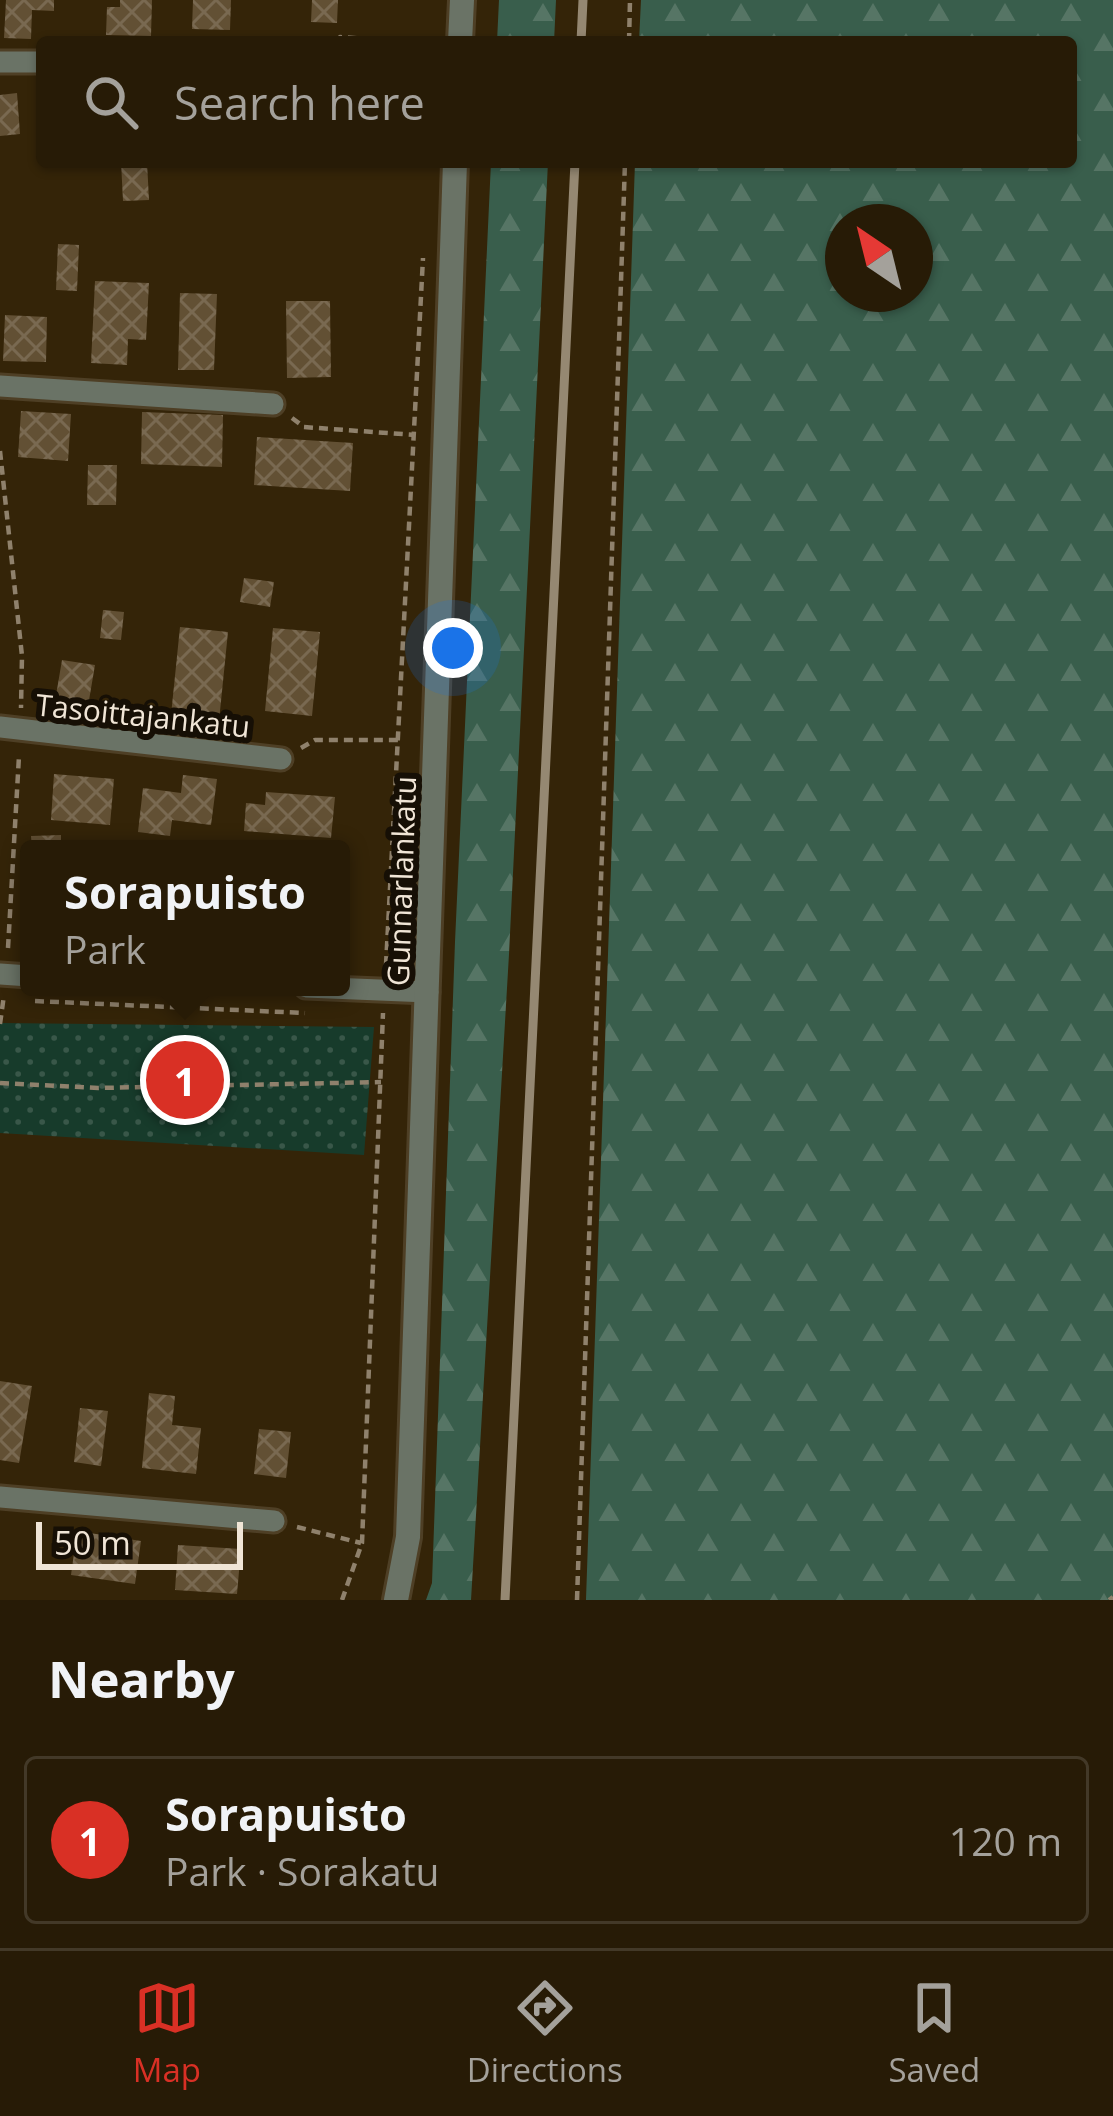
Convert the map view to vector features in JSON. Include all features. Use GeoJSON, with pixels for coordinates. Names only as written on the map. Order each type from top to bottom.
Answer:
{"type":"FeatureCollection","features":[{"type":"Feature","properties":{"kind":"street"},"geometry":{"type":"LineString","coordinates":[[460,36],[462,0]]}},
{"type":"Feature","properties":{"kind":"street"},"geometry":{"type":"LineString","coordinates":[[0,62],[36,62]]}},
{"type":"Feature","properties":{"kind":"street","name":"Gunnarlankatu"},"geometry":{"type":"LineString","coordinates":[[396,1600],[408,1537],[455,168]]}},
{"type":"Feature","properties":{"kind":"street"},"geometry":{"type":"LineString","coordinates":[[0,386],[273,404]]}},
{"type":"Feature","properties":{"kind":"street","name":"Tasoittajankatu"},"geometry":{"type":"LineString","coordinates":[[0,727],[281,760]]}},
{"type":"Feature","properties":{"kind":"street"},"geometry":{"type":"LineString","coordinates":[[350,989],[428,992]]}},
{"type":"Feature","properties":{"kind":"street"},"geometry":{"type":"LineString","coordinates":[[0,1497],[274,1521]]}},
{"type":"Feature","properties":{"kind":"path"},"geometry":{"type":"LineString","coordinates":[[629,36],[631,0]]}},
{"type":"Feature","properties":{"kind":"path"},"geometry":{"type":"LineString","coordinates":[[577,1600],[625,168]]}},
{"type":"Feature","properties":{"kind":"path"},"geometry":{"type":"LineString","coordinates":[[342,1600],[362,1543],[384,990],[423,253]]}},
{"type":"Feature","properties":{"kind":"path"},"geometry":{"type":"LineString","coordinates":[[273,404],[304,428],[415,435]]}},
{"type":"Feature","properties":{"kind":"path"},"geometry":{"type":"LineString","coordinates":[[281,760],[315,740],[400,740]]}},
{"type":"Feature","properties":{"kind":"path"},"geometry":{"type":"LineString","coordinates":[[27,1001],[312,1013]]}},
{"type":"Feature","properties":{"kind":"path"},"geometry":{"type":"LineString","coordinates":[[0,1083],[98,1088],[381,1082]]}},
{"type":"Feature","properties":{"kind":"path"},"geometry":{"type":"LineString","coordinates":[[274,1521],[362,1543]]}},
{"type":"Feature","properties":{"kind":"green space"},"geometry":{"type":"Polygon","coordinates":[[[499,0],[556,0],[554,36],[497,36],[499,0]]]}},
{"type":"Feature","properties":{"kind":"green space"},"geometry":{"type":"Polygon","coordinates":[[[641,0],[1113,0],[1113,1600],[586,1600],[635,168],[1077,168],[1077,36],[639,36],[641,0]]]}},
{"type":"Feature","properties":{"kind":"green space"},"geometry":{"type":"Polygon","coordinates":[[[491,168],[548,168],[471,1600],[426,1600],[432,1583],[491,168]]]}},
{"type":"Feature","properties":{"kind":"green space"},"geometry":{"type":"Polygon","coordinates":[[[0,1023],[374,1027],[364,1155],[0,1133],[0,1023]]]}},
{"type":"Feature","properties":{"kind":"building"},"geometry":{"type":"Polygon","coordinates":[[[6,0],[54,0],[54,11],[32,10],[31,39],[4,38],[6,0]]]}},
{"type":"Feature","properties":{"kind":"building"},"geometry":{"type":"Polygon","coordinates":[[[120,0],[152,0],[151,36],[106,35],[107,7],[120,7],[120,0]]]}},
{"type":"Feature","properties":{"kind":"building"},"geometry":{"type":"Polygon","coordinates":[[[193,0],[231,0],[230,30],[192,29],[193,0]]]}},
{"type":"Feature","properties":{"kind":"building"},"geometry":{"type":"Polygon","coordinates":[[[312,0],[338,0],[337,23],[311,22],[312,0]]]}},
{"type":"Feature","properties":{"kind":"building"},"geometry":{"type":"Polygon","coordinates":[[[17,93],[20,134],[0,136],[0,95],[17,93]]]}},
{"type":"Feature","properties":{"kind":"building"},"geometry":{"type":"Polygon","coordinates":[[[121,168],[147,168],[149,200],[123,201],[121,168]]]}},
{"type":"Feature","properties":{"kind":"building"},"geometry":{"type":"Polygon","coordinates":[[[58,244],[79,245],[77,291],[56,290],[58,244]]]}},
{"type":"Feature","properties":{"kind":"building"},"geometry":{"type":"Polygon","coordinates":[[[95,281],[149,283],[146,340],[128,339],[127,365],[91,363],[95,281]]]}},
{"type":"Feature","properties":{"kind":"building"},"geometry":{"type":"Polygon","coordinates":[[[180,293],[217,294],[214,370],[178,370],[180,293]]]}},
{"type":"Feature","properties":{"kind":"building"},"geometry":{"type":"Polygon","coordinates":[[[286,301],[330,301],[331,377],[287,378],[286,301]]]}},
{"type":"Feature","properties":{"kind":"building"},"geometry":{"type":"Polygon","coordinates":[[[5,315],[47,317],[46,362],[3,361],[5,315]]]}},
{"type":"Feature","properties":{"kind":"building"},"geometry":{"type":"Polygon","coordinates":[[[21,411],[71,414],[68,461],[18,457],[21,411]]]}},
{"type":"Feature","properties":{"kind":"building"},"geometry":{"type":"Polygon","coordinates":[[[142,412],[223,415],[222,467],[141,464],[142,412]]]}},
{"type":"Feature","properties":{"kind":"building"},"geometry":{"type":"Polygon","coordinates":[[[257,437],[353,443],[350,491],[254,485],[257,437]]]}},
{"type":"Feature","properties":{"kind":"building"},"geometry":{"type":"Polygon","coordinates":[[[88,465],[117,465],[116,505],[87,505],[88,465]]]}},
{"type":"Feature","properties":{"kind":"building"},"geometry":{"type":"Polygon","coordinates":[[[244,578],[274,582],[270,607],[240,602],[244,578]]]}},
{"type":"Feature","properties":{"kind":"building"},"geometry":{"type":"Polygon","coordinates":[[[103,610],[124,612],[121,640],[100,638],[103,610]]]}},
{"type":"Feature","properties":{"kind":"building"},"geometry":{"type":"Polygon","coordinates":[[[180,627],[228,632],[219,721],[171,715],[180,627]]]}},
{"type":"Feature","properties":{"kind":"building"},"geometry":{"type":"Polygon","coordinates":[[[273,628],[320,632],[312,716],[265,711],[273,628]]]}},
{"type":"Feature","properties":{"kind":"building"},"geometry":{"type":"Polygon","coordinates":[[[62,660],[95,665],[86,718],[53,713],[62,660]]]}},
{"type":"Feature","properties":{"kind":"building"},"geometry":{"type":"Polygon","coordinates":[[[54,774],[114,779],[110,825],[51,820],[54,774]]]}},
{"type":"Feature","properties":{"kind":"building"},"geometry":{"type":"Polygon","coordinates":[[[183,775],[217,779],[211,825],[172,820],[170,836],[138,832],[143,788],[181,793],[183,775]]]}},
{"type":"Feature","properties":{"kind":"building"},"geometry":{"type":"Polygon","coordinates":[[[266,792],[335,797],[331,838],[244,831],[246,803],[265,805],[266,792]]]}},
{"type":"Feature","properties":{"kind":"building"},"geometry":{"type":"Polygon","coordinates":[[[61,835],[61,840],[31,840],[31,836],[61,835]]]}},
{"type":"Feature","properties":{"kind":"building"},"geometry":{"type":"Polygon","coordinates":[[[0,1381],[32,1386],[19,1463],[0,1460],[0,1381]]]}},
{"type":"Feature","properties":{"kind":"building"},"geometry":{"type":"Polygon","coordinates":[[[149,1393],[175,1396],[172,1425],[201,1428],[196,1474],[142,1468],[149,1393]]]}},
{"type":"Feature","properties":{"kind":"building"},"geometry":{"type":"Polygon","coordinates":[[[80,1408],[108,1411],[101,1466],[74,1462],[80,1408]]]}},
{"type":"Feature","properties":{"kind":"building"},"geometry":{"type":"Polygon","coordinates":[[[259,1429],[291,1432],[286,1478],[254,1474],[259,1429]]]}},
{"type":"Feature","properties":{"kind":"building"},"geometry":{"type":"Polygon","coordinates":[[[77,1531],[141,1541],[135,1584],[71,1575],[77,1531]]]}},
{"type":"Feature","properties":{"kind":"building"},"geometry":{"type":"Polygon","coordinates":[[[178,1545],[241,1549],[237,1594],[175,1590],[178,1545]]]}},
{"type":"Feature","properties":{"kind":"railway"},"geometry":{"type":"LineString","coordinates":[[581,36],[583,0]]}},
{"type":"Feature","properties":{"kind":"railway"},"geometry":{"type":"LineString","coordinates":[[505,1600],[575,168]]}},
{"type":"Feature","properties":{"kind":"place","name":"Sorapuisto"},"geometry":{"type":"Point","coordinates":[185,1080]}}]}
